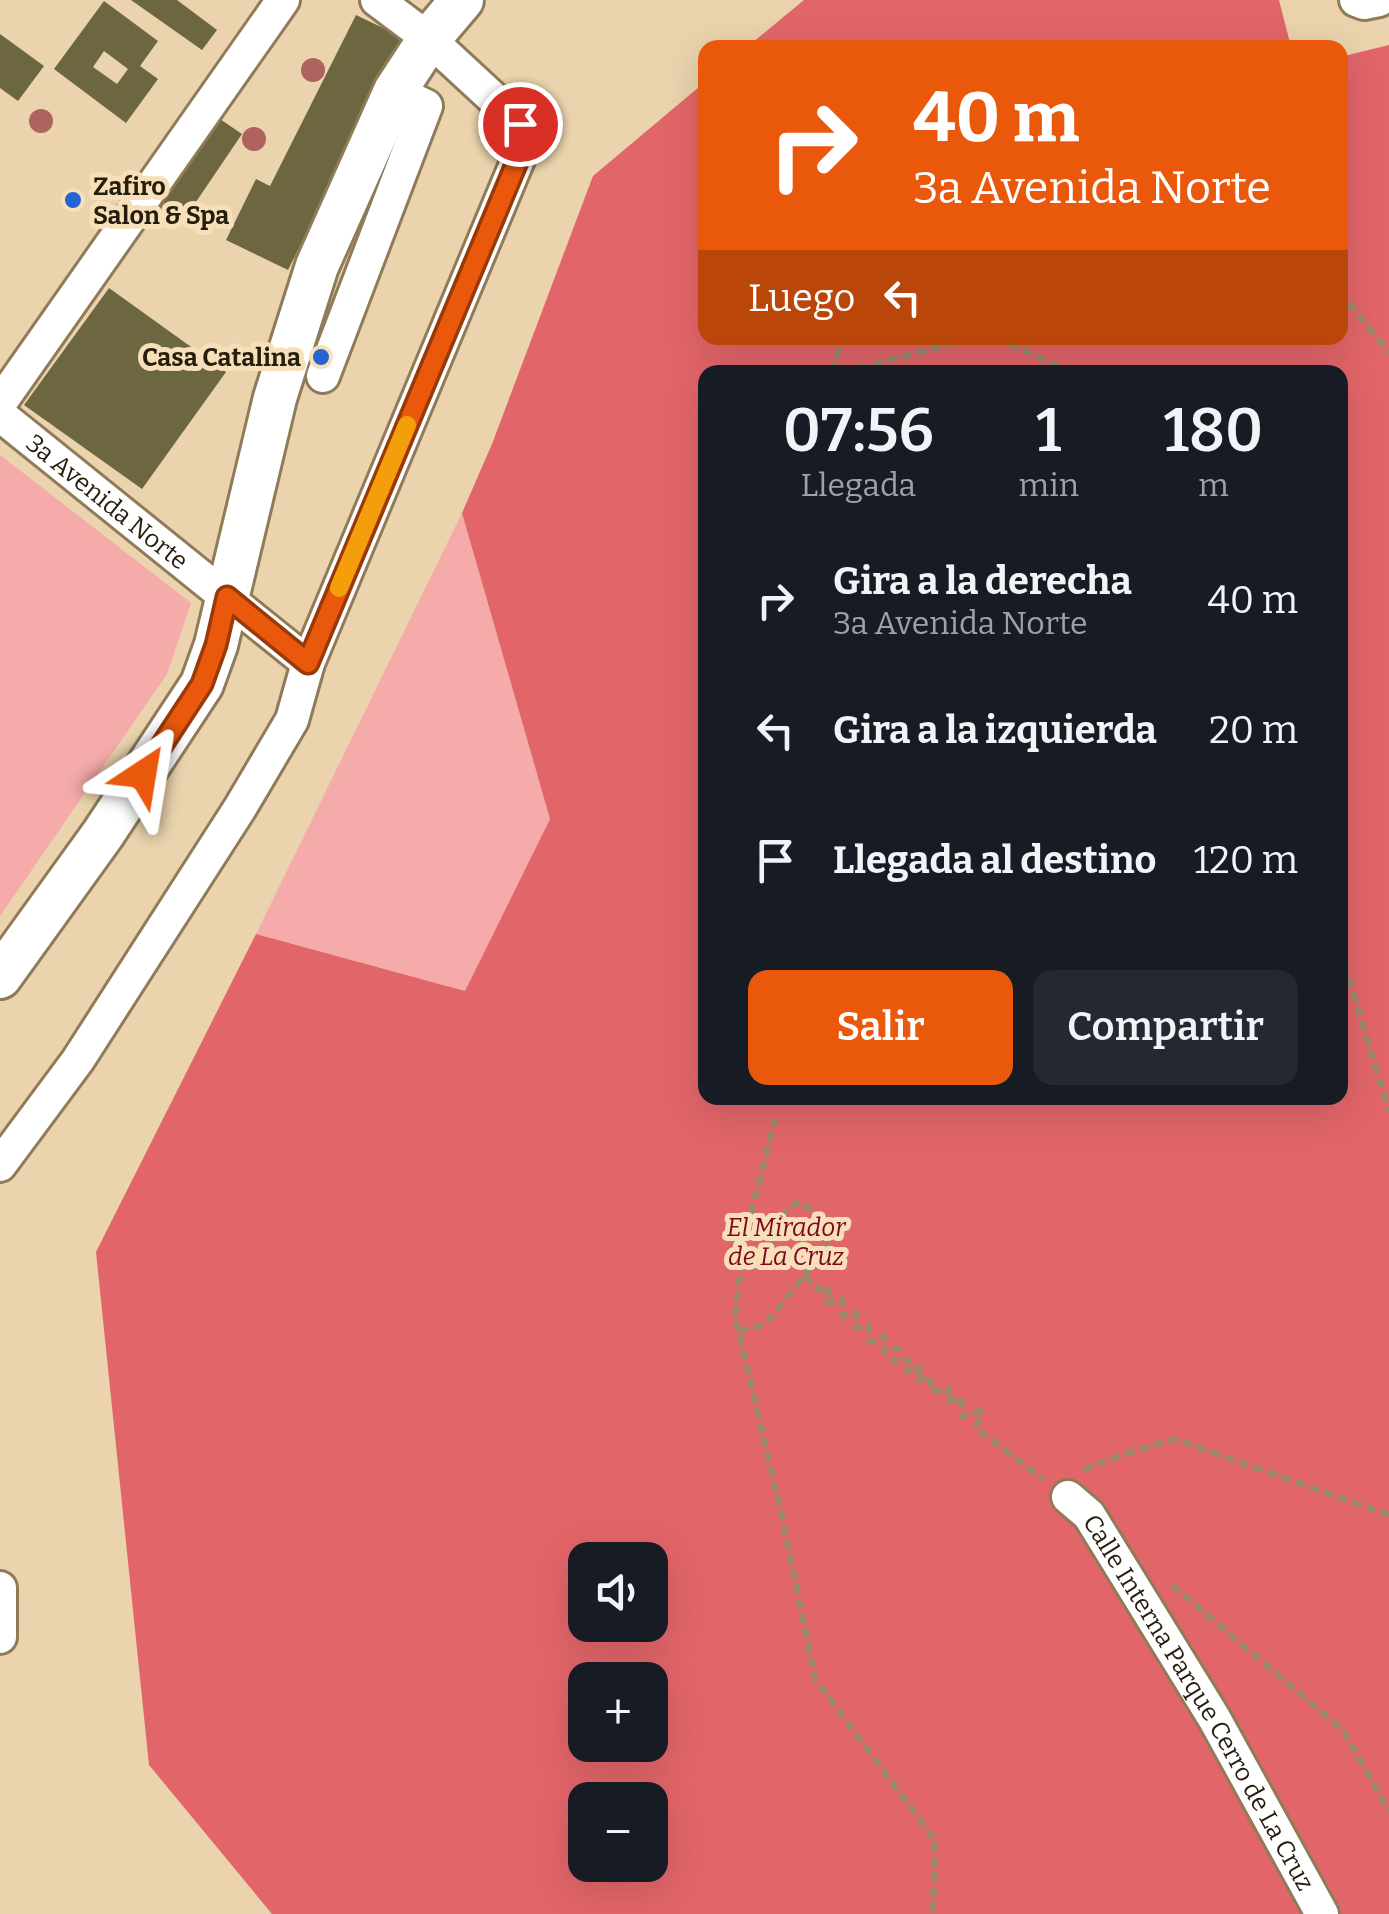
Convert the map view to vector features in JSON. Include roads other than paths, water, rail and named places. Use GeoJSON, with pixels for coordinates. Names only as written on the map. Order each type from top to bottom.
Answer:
{"type":"FeatureCollection","features":[{"type":"Feature","properties":{"kind":"main road"},"geometry":{"type":"LineString","coordinates":[[0,977],[103,834],[202,684],[216,645],[275,398],[317,266],[410,98],[442,52],[462,0]]}},
{"type":"Feature","properties":{"kind":"street"},"geometry":{"type":"LineString","coordinates":[[0,403],[283,0]]}},
{"type":"Feature","properties":{"kind":"street"},"geometry":{"type":"LineString","coordinates":[[0,1166],[78,1060],[292,720],[308,663],[527,138],[520,124],[442,52],[377,0]]}},
{"type":"Feature","properties":{"kind":"street"},"geometry":{"type":"LineString","coordinates":[[1356,0],[1379,0]]}},
{"type":"Feature","properties":{"kind":"street"},"geometry":{"type":"LineString","coordinates":[[324,376],[410,98]]}},
{"type":"Feature","properties":{"kind":"street","name":"3a Avenida Norte"},"geometry":{"type":"LineString","coordinates":[[0,415],[308,663]]}},
{"type":"Feature","properties":{"kind":"street","name":"Calle Interna Parque Cerro de La Cruz"},"geometry":{"type":"LineString","coordinates":[[1066,1496],[1089,1515],[1214,1718],[1322,1914]]}},
{"type":"Feature","properties":{"kind":"street"},"geometry":{"type":"LineString","coordinates":[[0,1588],[0,1637]]}},
{"type":"Feature","properties":{"kind":"place","name":"Zafiro Salon & Spa"},"geometry":{"type":"Point","coordinates":[73,200]}},
{"type":"Feature","properties":{"kind":"place","name":"Casa Catalina"},"geometry":{"type":"Point","coordinates":[321,357]}},
{"type":"Feature","properties":{"kind":"park label","name":"El Mirador de La Cruz"},"geometry":{"type":"Point","coordinates":[786,1242]}}]}
